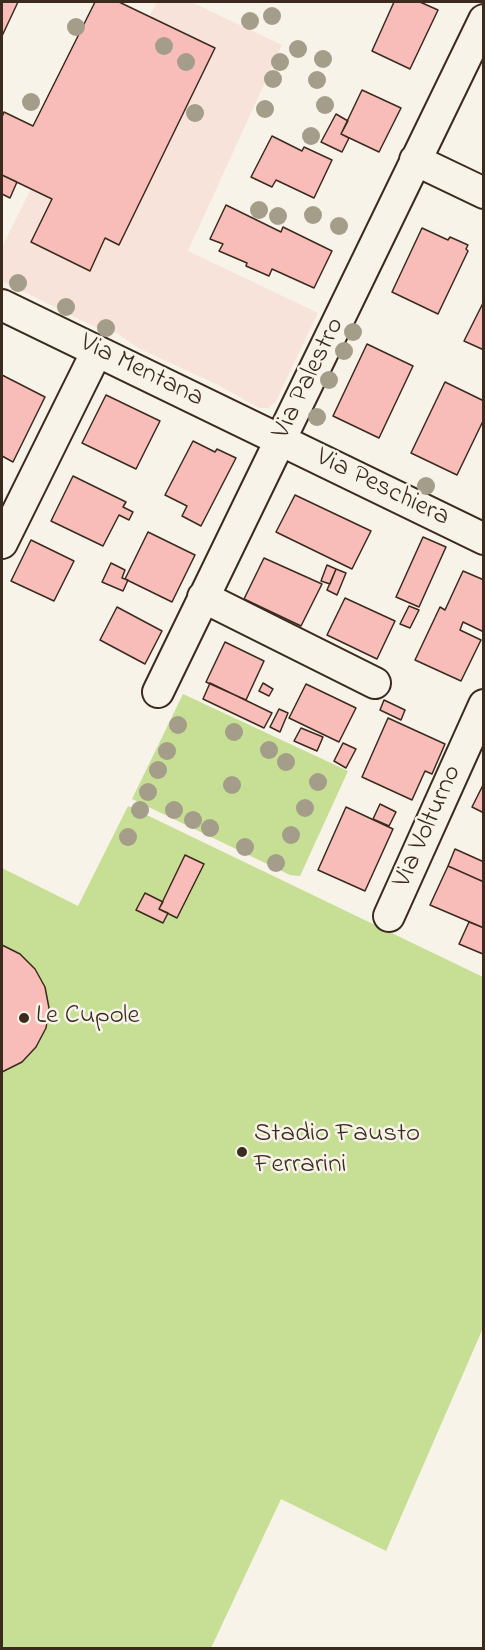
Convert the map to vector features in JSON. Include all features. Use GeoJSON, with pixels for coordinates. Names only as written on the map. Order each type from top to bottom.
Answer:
{"type":"FeatureCollection","features":[{"type":"Feature","properties":{"kind":"street","name":"Via Palestro"},"geometry":{"type":"LineString","coordinates":[[158,692],[483,20]]}},
{"type":"Feature","properties":{"kind":"street"},"geometry":{"type":"LineString","coordinates":[[415,160],[483,193]]}},
{"type":"Feature","properties":{"kind":"street","name":"Via Mentana"},"geometry":{"type":"LineString","coordinates":[[2,305],[280,440]]}},
{"type":"Feature","properties":{"kind":"street"},"geometry":{"type":"LineString","coordinates":[[2,543],[97,351]]}},
{"type":"Feature","properties":{"kind":"street","name":"Via Peschiera"},"geometry":{"type":"LineString","coordinates":[[280,440],[483,539]]}},
{"type":"Feature","properties":{"kind":"street"},"geometry":{"type":"LineString","coordinates":[[203,597],[375,683]]}},
{"type":"Feature","properties":{"kind":"street","name":"Via Volturno"},"geometry":{"type":"LineString","coordinates":[[389,916],[483,705]]}},
{"type":"Feature","properties":{"kind":"shaded area"},"geometry":{"type":"Polygon","coordinates":[[[95,2],[119,2],[150,16],[157,2],[191,2],[282,45],[188,251],[318,313],[276,401],[269,408],[259,408],[218,385],[138,348],[117,333],[103,333],[2,281],[2,247],[31,189],[2,175],[2,117],[4,112],[33,126],[95,2]]]}},
{"type":"Feature","properties":{"kind":"green space"},"geometry":{"type":"Polygon","coordinates":[[[183,694],[348,771],[300,876],[290,875],[132,799],[183,694]]]}},
{"type":"Feature","properties":{"kind":"green space","name":"Stadio Fausto Ferrarini"},"geometry":{"type":"Polygon","coordinates":[[[128,806],[483,977],[483,1328],[386,1551],[281,1499],[211,1648],[2,1648],[2,868],[78,906],[128,806]]]}},
{"type":"Feature","properties":{"kind":"building"},"geometry":{"type":"Polygon","coordinates":[[[2,2],[18,2],[2,36],[2,2]]]}},
{"type":"Feature","properties":{"kind":"building"},"geometry":{"type":"Polygon","coordinates":[[[95,2],[119,2],[215,48],[119,245],[105,238],[90,271],[31,242],[52,199],[2,175],[2,117],[4,112],[33,126],[95,2]]]}},
{"type":"Feature","properties":{"kind":"building"},"geometry":{"type":"Polygon","coordinates":[[[394,2],[420,2],[438,10],[410,69],[372,51],[394,2]]]}},
{"type":"Feature","properties":{"kind":"building"},"geometry":{"type":"Polygon","coordinates":[[[362,90],[401,108],[379,152],[341,134],[362,90]]]}},
{"type":"Feature","properties":{"kind":"building"},"geometry":{"type":"Polygon","coordinates":[[[336,114],[348,121],[341,134],[349,138],[342,152],[321,142],[336,114]]]}},
{"type":"Feature","properties":{"kind":"building"},"geometry":{"type":"Polygon","coordinates":[[[272,136],[302,151],[304,147],[332,160],[314,198],[276,180],[272,187],[251,177],[272,136]]]}},
{"type":"Feature","properties":{"kind":"building"},"geometry":{"type":"Polygon","coordinates":[[[2,175],[17,182],[10,198],[2,194],[2,175]]]}},
{"type":"Feature","properties":{"kind":"building"},"geometry":{"type":"Polygon","coordinates":[[[226,205],[281,232],[283,227],[332,251],[314,288],[272,269],[269,276],[219,251],[223,244],[210,239],[226,205]]]}},
{"type":"Feature","properties":{"kind":"building"},"geometry":{"type":"Polygon","coordinates":[[[422,228],[448,240],[450,237],[468,245],[466,249],[468,251],[438,314],[392,292],[422,228]]]}},
{"type":"Feature","properties":{"kind":"building"},"geometry":{"type":"Polygon","coordinates":[[[484,301],[484,350],[464,341],[484,301]]]}},
{"type":"Feature","properties":{"kind":"building"},"geometry":{"type":"Polygon","coordinates":[[[367,344],[413,366],[379,438],[333,416],[367,344]]]}},
{"type":"Feature","properties":{"kind":"building"},"geometry":{"type":"Polygon","coordinates":[[[2,375],[45,397],[13,462],[2,456],[2,375]]]}},
{"type":"Feature","properties":{"kind":"building"},"geometry":{"type":"Polygon","coordinates":[[[445,382],[484,401],[484,419],[457,475],[411,453],[445,382]]]}},
{"type":"Feature","properties":{"kind":"building"},"geometry":{"type":"Polygon","coordinates":[[[106,395],[160,421],[136,469],[82,443],[106,395]]]}},
{"type":"Feature","properties":{"kind":"building"},"geometry":{"type":"Polygon","coordinates":[[[193,441],[215,452],[217,449],[236,458],[201,526],[182,516],[187,506],[165,495],[193,441]]]}},
{"type":"Feature","properties":{"kind":"building"},"geometry":{"type":"Polygon","coordinates":[[[73,476],[126,502],[123,507],[133,512],[129,520],[119,515],[103,546],[51,521],[73,476]]]}},
{"type":"Feature","properties":{"kind":"building"},"geometry":{"type":"Polygon","coordinates":[[[295,495],[371,531],[352,569],[276,532],[295,495]]]}},
{"type":"Feature","properties":{"kind":"building"},"geometry":{"type":"Polygon","coordinates":[[[148,532],[195,555],[172,602],[125,579],[148,532]]]}},
{"type":"Feature","properties":{"kind":"building"},"geometry":{"type":"Polygon","coordinates":[[[423,537],[446,547],[419,607],[396,597],[423,537]]]}},
{"type":"Feature","properties":{"kind":"building"},"geometry":{"type":"Polygon","coordinates":[[[31,540],[74,561],[54,601],[11,581],[31,540]]]}},
{"type":"Feature","properties":{"kind":"building"},"geometry":{"type":"Polygon","coordinates":[[[264,558],[322,584],[301,626],[244,599],[264,558]]]}},
{"type":"Feature","properties":{"kind":"building"},"geometry":{"type":"Polygon","coordinates":[[[111,563],[125,570],[122,578],[128,580],[123,591],[102,582],[111,563]]]}},
{"type":"Feature","properties":{"kind":"building"},"geometry":{"type":"Polygon","coordinates":[[[327,565],[336,569],[330,584],[321,581],[327,565]]]}},
{"type":"Feature","properties":{"kind":"building"},"geometry":{"type":"Polygon","coordinates":[[[336,569],[346,573],[337,595],[327,590],[336,569]]]}},
{"type":"Feature","properties":{"kind":"building"},"geometry":{"type":"Polygon","coordinates":[[[463,571],[484,580],[484,632],[463,622],[460,630],[481,640],[461,681],[415,660],[440,607],[445,610],[463,571]]]}},
{"type":"Feature","properties":{"kind":"building"},"geometry":{"type":"Polygon","coordinates":[[[345,598],[395,621],[377,659],[327,635],[345,598]]]}},
{"type":"Feature","properties":{"kind":"building"},"geometry":{"type":"Polygon","coordinates":[[[409,606],[419,610],[410,628],[400,624],[409,606]]]}},
{"type":"Feature","properties":{"kind":"building"},"geometry":{"type":"Polygon","coordinates":[[[117,607],[162,631],[145,664],[100,640],[117,607]]]}},
{"type":"Feature","properties":{"kind":"building"},"geometry":{"type":"Polygon","coordinates":[[[225,642],[264,661],[246,700],[206,682],[225,642]]]}},
{"type":"Feature","properties":{"kind":"building"},"geometry":{"type":"Polygon","coordinates":[[[210,683],[272,713],[264,728],[203,699],[210,683]]]}},
{"type":"Feature","properties":{"kind":"building"},"geometry":{"type":"Polygon","coordinates":[[[263,683],[273,689],[269,696],[259,691],[263,683]]]}},
{"type":"Feature","properties":{"kind":"building"},"geometry":{"type":"Polygon","coordinates":[[[306,684],[356,708],[339,742],[289,718],[306,684]]]}},
{"type":"Feature","properties":{"kind":"building"},"geometry":{"type":"Polygon","coordinates":[[[384,700],[405,710],[401,720],[380,710],[384,700]]]}},
{"type":"Feature","properties":{"kind":"building"},"geometry":{"type":"Polygon","coordinates":[[[279,709],[288,713],[280,732],[270,727],[279,709]]]}},
{"type":"Feature","properties":{"kind":"building"},"geometry":{"type":"Polygon","coordinates":[[[388,718],[445,744],[432,774],[425,771],[412,800],[362,777],[388,718]]]}},
{"type":"Feature","properties":{"kind":"building"},"geometry":{"type":"Polygon","coordinates":[[[301,728],[323,737],[317,751],[294,741],[301,728]]]}},
{"type":"Feature","properties":{"kind":"building"},"geometry":{"type":"Polygon","coordinates":[[[343,743],[356,749],[346,768],[334,761],[343,743]]]}},
{"type":"Feature","properties":{"kind":"building"},"geometry":{"type":"Polygon","coordinates":[[[484,783],[484,813],[472,807],[484,783]]]}},
{"type":"Feature","properties":{"kind":"building"},"geometry":{"type":"Polygon","coordinates":[[[380,804],[396,812],[389,826],[373,819],[380,804]]]}},
{"type":"Feature","properties":{"kind":"building"},"geometry":{"type":"Polygon","coordinates":[[[346,807],[393,829],[365,891],[318,870],[346,807]]]}},
{"type":"Feature","properties":{"kind":"building"},"geometry":{"type":"Polygon","coordinates":[[[455,849],[484,862],[484,882],[448,866],[455,849]]]}},
{"type":"Feature","properties":{"kind":"building"},"geometry":{"type":"Polygon","coordinates":[[[185,855],[204,864],[177,918],[159,909],[185,855]]]}},
{"type":"Feature","properties":{"kind":"building"},"geometry":{"type":"Polygon","coordinates":[[[448,866],[484,882],[484,928],[430,905],[448,866]]]}},
{"type":"Feature","properties":{"kind":"building"},"geometry":{"type":"Polygon","coordinates":[[[145,893],[163,902],[159,909],[168,913],[163,923],[136,910],[145,893]]]}},
{"type":"Feature","properties":{"kind":"building"},"geometry":{"type":"Polygon","coordinates":[[[469,922],[484,928],[483,954],[459,944],[469,922]]]}},
{"type":"Feature","properties":{"kind":"building","name":"Le Cupole"},"geometry":{"type":"Polygon","coordinates":[[[2,945],[20,954],[35,969],[45,987],[49,1008],[46,1028],[36,1047],[22,1062],[2,1072],[2,945]]]}},
{"type":"Feature","properties":{"kind":"place","name":"Le Cupole"},"geometry":{"type":"Point","coordinates":[24,1018]}},
{"type":"Feature","properties":{"kind":"place","name":"Stadio Fausto Ferrarini"},"geometry":{"type":"Point","coordinates":[242,1152]}}]}
